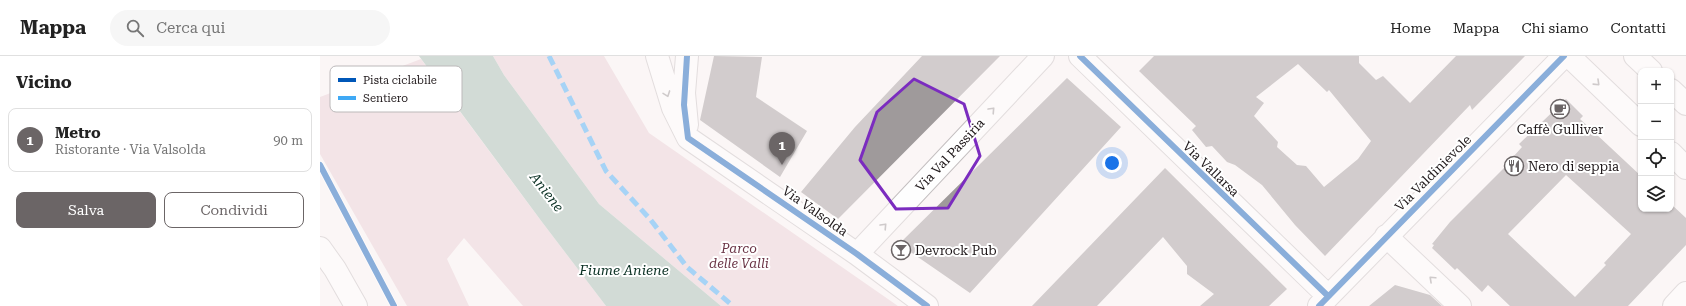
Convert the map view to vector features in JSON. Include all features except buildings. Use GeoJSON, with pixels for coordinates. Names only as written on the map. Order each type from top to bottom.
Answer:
{"type":"FeatureCollection","features":[{"type":"Feature","properties":{"kind":"street"},"geometry":{"type":"LineString","coordinates":[[657,56],[673,108],[688,138]]}},
{"type":"Feature","properties":{"kind":"street"},"geometry":{"type":"LineString","coordinates":[[687,56],[684,105],[688,138]]}},
{"type":"Feature","properties":{"kind":"street","name":"Via Val Passiria"},"geometry":{"type":"LineString","coordinates":[[857,254],[1043,56]]}},
{"type":"Feature","properties":{"kind":"street","name":"Via Valdinievole"},"geometry":{"type":"LineString","coordinates":[[1323,301],[1564,56]]}},
{"type":"Feature","properties":{"kind":"street"},"geometry":{"type":"LineString","coordinates":[[1569,56],[1638,122]]}},
{"type":"Feature","properties":{"kind":"street"},"geometry":{"type":"LineString","coordinates":[[1635,56],[1648,68]]}},
{"type":"Feature","properties":{"kind":"street","name":"Via Vallarsa"},"geometry":{"type":"LineString","coordinates":[[1091,60],[1323,301]]}},
{"type":"Feature","properties":{"kind":"street"},"geometry":{"type":"LineString","coordinates":[[1674,93],[1686,104]]}},
{"type":"Feature","properties":{"kind":"street","name":"Via Valsolda"},"geometry":{"type":"LineString","coordinates":[[688,138],[857,254],[927,306]]}},
{"type":"Feature","properties":{"kind":"street"},"geometry":{"type":"LineString","coordinates":[[1674,156],[1686,168]]}},
{"type":"Feature","properties":{"kind":"street"},"geometry":{"type":"LineString","coordinates":[[1386,236],[1460,306]]}},
{"type":"Feature","properties":{"kind":"street"},"geometry":{"type":"LineString","coordinates":[[320,248],[335,269],[356,306]]}},
{"type":"Feature","properties":{"kind":"street"},"geometry":{"type":"LineString","coordinates":[[1674,306],[1686,293]]}},
{"type":"Feature","properties":{"kind":"highlighted area"},"geometry":{"type":"Polygon","coordinates":[[[914,79],[964,104],[980,156],[948,208],[896,209],[860,160],[877,112],[914,79]]]}},
{"type":"Feature","properties":{"kind":"green space","name":"Parco delle Valli"},"geometry":{"type":"Polygon","coordinates":[[[493,56],[604,56],[649,133],[898,306],[721,306],[599,204],[504,75],[493,56]]]}},
{"type":"Feature","properties":{"kind":"green space"},"geometry":{"type":"Polygon","coordinates":[[[421,59],[426,66],[402,66],[421,59]]]}},
{"type":"Feature","properties":{"kind":"green space"},"geometry":{"type":"Polygon","coordinates":[[[330,93],[330,112],[460,112],[606,306],[523,306],[464,238],[447,259],[469,306],[407,306],[320,154],[320,97],[330,93]]]}},
{"type":"Feature","properties":{"kind":"water","name":"Fiume Aniene"},"geometry":{"type":"Polygon","coordinates":[[[419,56],[493,56],[504,75],[599,204],[721,306],[606,306],[460,112],[462,112],[462,66],[426,66],[419,56]]]}},
{"type":"Feature","properties":{"kind":"marked path"},"geometry":{"type":"LineString","coordinates":[[549,56],[606,171],[650,219],[687,267],[733,306]]}},
{"type":"Feature","properties":{"kind":"cycle path"},"geometry":{"type":"LineString","coordinates":[[687,56],[684,105],[688,138],[857,254],[927,306]]}},
{"type":"Feature","properties":{"kind":"cycle path"},"geometry":{"type":"LineString","coordinates":[[1080,56],[1328,296]]}},
{"type":"Feature","properties":{"kind":"cycle path"},"geometry":{"type":"LineString","coordinates":[[1319,306],[1564,56]]}},
{"type":"Feature","properties":{"kind":"cycle path"},"geometry":{"type":"LineString","coordinates":[[320,165],[394,306]]}},
{"type":"Feature","properties":{"kind":"place","name":"Caffè Gulliver"},"geometry":{"type":"Point","coordinates":[1560,109]}},
{"type":"Feature","properties":{"kind":"place","name":"Metro"},"geometry":{"type":"Point","coordinates":[782,165]}},
{"type":"Feature","properties":{"kind":"place","name":"Nero di seppia"},"geometry":{"type":"Point","coordinates":[1514,166]}},
{"type":"Feature","properties":{"kind":"place","name":"Devrock Pub"},"geometry":{"type":"Point","coordinates":[901,250]}},
{"type":"Feature","properties":{"kind":"water label","name":"Aniene"},"geometry":{"type":"Point","coordinates":[547,192]}}]}
